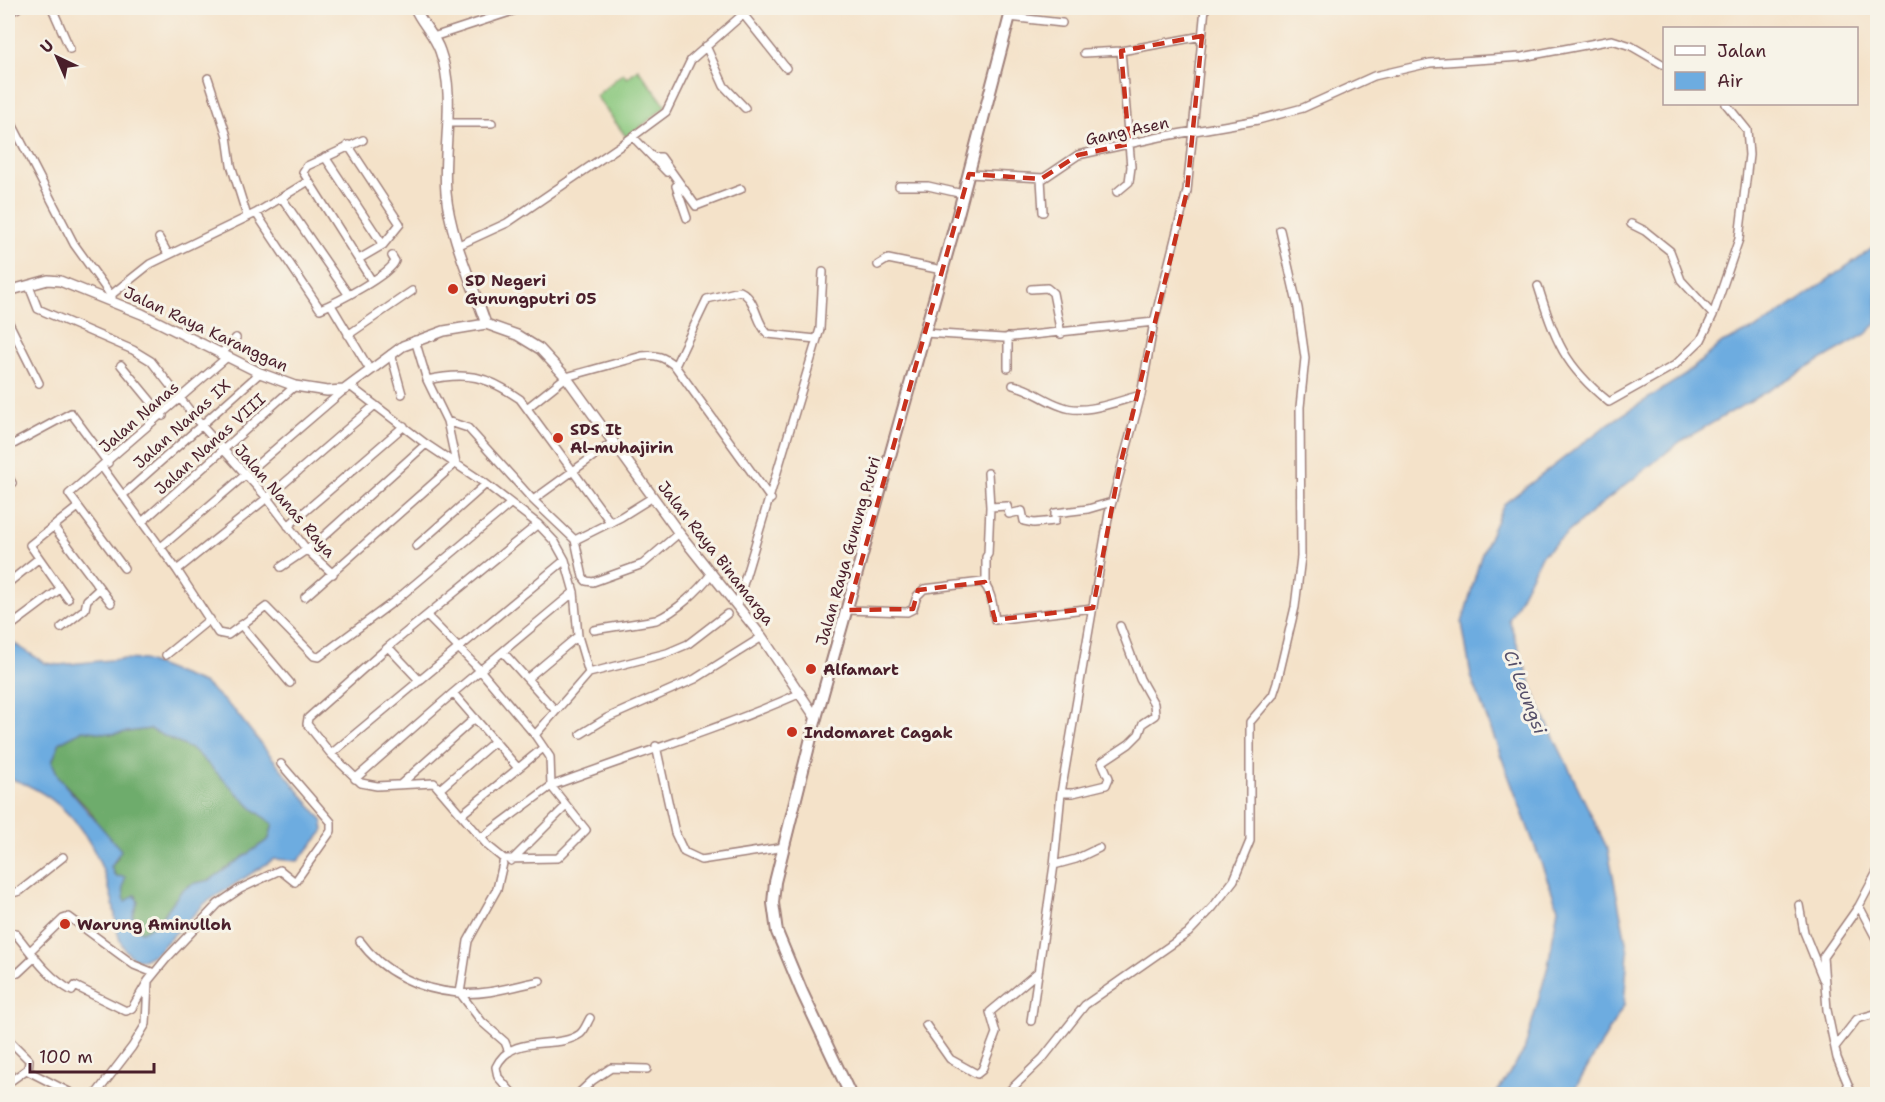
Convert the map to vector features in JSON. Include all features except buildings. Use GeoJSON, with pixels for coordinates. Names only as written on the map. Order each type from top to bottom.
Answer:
{"type":"FeatureCollection","features":[{"type":"Feature","properties":{"kind":"main road","name":"Jalan Raya Gunung Putri"},"geometry":{"type":"LineString","coordinates":[[850,1095],[777,932],[774,896],[816,718],[969,174],[1010,12]]}},
{"type":"Feature","properties":{"kind":"street"},"geometry":{"type":"LineString","coordinates":[[8,13],[18,8]]}},
{"type":"Feature","properties":{"kind":"street"},"geometry":{"type":"LineString","coordinates":[[52,8],[70,49]]}},
{"type":"Feature","properties":{"kind":"street"},"geometry":{"type":"LineString","coordinates":[[160,548],[347,388],[391,354],[415,340],[462,327],[486,324],[459,245],[446,193],[449,123],[444,62],[415,8]]}},
{"type":"Feature","properties":{"kind":"street"},"geometry":{"type":"LineString","coordinates":[[433,38],[522,8]]}},
{"type":"Feature","properties":{"kind":"street"},"geometry":{"type":"LineString","coordinates":[[459,245],[507,223],[666,112],[687,67],[706,46],[750,8]]}},
{"type":"Feature","properties":{"kind":"street"},"geometry":{"type":"LineString","coordinates":[[1031,1021],[1054,865],[1061,793],[1112,502],[1141,395],[1154,322],[1187,191],[1205,8]]}},
{"type":"Feature","properties":{"kind":"street"},"geometry":{"type":"LineString","coordinates":[[1010,12],[1062,23]]}},
{"type":"Feature","properties":{"kind":"street"},"geometry":{"type":"LineString","coordinates":[[743,14],[786,68]]}},
{"type":"Feature","properties":{"kind":"street"},"geometry":{"type":"LineString","coordinates":[[1084,53],[1120,51],[1202,36]]}},
{"type":"Feature","properties":{"kind":"street","name":"Gang Asen"},"geometry":{"type":"LineString","coordinates":[[1041,179],[1078,155],[1258,120],[1303,108],[1374,76],[1430,63],[1522,57],[1612,40],[1631,46],[1663,64]]}},
{"type":"Feature","properties":{"kind":"street"},"geometry":{"type":"LineString","coordinates":[[706,46],[724,86],[745,108]]}},
{"type":"Feature","properties":{"kind":"street"},"geometry":{"type":"LineString","coordinates":[[1117,192],[1130,179],[1120,51]]}},
{"type":"Feature","properties":{"kind":"street"},"geometry":{"type":"LineString","coordinates":[[208,78],[227,136],[231,165],[247,216]]}},
{"type":"Feature","properties":{"kind":"street"},"geometry":{"type":"LineString","coordinates":[[1538,286],[1554,337],[1563,352],[1588,383],[1609,402],[1679,361],[1701,340],[1713,315],[1739,237],[1749,155],[1747,130],[1727,105]]}},
{"type":"Feature","properties":{"kind":"street"},"geometry":{"type":"LineString","coordinates":[[8,116],[74,244],[114,300],[150,264],[256,213],[307,182]]}},
{"type":"Feature","properties":{"kind":"street"},"geometry":{"type":"LineString","coordinates":[[449,123],[492,123]]}},
{"type":"Feature","properties":{"kind":"street"},"geometry":{"type":"LineString","coordinates":[[633,137],[654,157],[679,191],[687,218]]}},
{"type":"Feature","properties":{"kind":"street"},"geometry":{"type":"LineString","coordinates":[[363,140],[348,145],[304,169],[303,176],[372,281]]}},
{"type":"Feature","properties":{"kind":"street"},"geometry":{"type":"LineString","coordinates":[[348,145],[400,224],[383,245],[359,259]]}},
{"type":"Feature","properties":{"kind":"street"},"geometry":{"type":"LineString","coordinates":[[325,157],[383,245]]}},
{"type":"Feature","properties":{"kind":"street"},"geometry":{"type":"LineString","coordinates":[[654,157],[662,157],[696,207],[741,189]]}},
{"type":"Feature","properties":{"kind":"street"},"geometry":{"type":"LineString","coordinates":[[969,174],[1041,179],[1043,212]]}},
{"type":"Feature","properties":{"kind":"street"},"geometry":{"type":"LineString","coordinates":[[898,186],[928,186],[963,194]]}},
{"type":"Feature","properties":{"kind":"street"},"geometry":{"type":"LineString","coordinates":[[282,198],[348,294]]}},
{"type":"Feature","properties":{"kind":"street"},"geometry":{"type":"LineString","coordinates":[[256,213],[320,309],[372,281],[393,266],[395,261],[392,256]]}},
{"type":"Feature","properties":{"kind":"street"},"geometry":{"type":"LineString","coordinates":[[1631,224],[1645,231],[1671,251],[1681,280],[1713,315]]}},
{"type":"Feature","properties":{"kind":"street"},"geometry":{"type":"LineString","coordinates":[[1006,1095],[1043,1058],[1085,1005],[1161,954],[1202,919],[1234,880],[1250,841],[1250,722],[1273,694],[1277,683],[1295,607],[1301,557],[1300,406],[1304,342],[1280,230]]}},
{"type":"Feature","properties":{"kind":"street"},"geometry":{"type":"LineString","coordinates":[[159,238],[168,254]]}},
{"type":"Feature","properties":{"kind":"street"},"geometry":{"type":"LineString","coordinates":[[878,265],[888,259],[942,270]]}},
{"type":"Feature","properties":{"kind":"street"},"geometry":{"type":"LineString","coordinates":[[737,605],[771,499],[822,320],[823,272]]}},
{"type":"Feature","properties":{"kind":"street","name":"Jalan Raya Karanggan"},"geometry":{"type":"LineString","coordinates":[[8,291],[48,280],[60,281],[114,300],[223,357],[260,373],[295,386],[327,391],[347,388]]}},
{"type":"Feature","properties":{"kind":"street","name":"Jalan Nanas Raya"},"geometry":{"type":"LineString","coordinates":[[29,286],[38,309],[93,335],[133,350],[151,361],[201,425],[267,498],[307,550],[333,574],[456,463]]}},
{"type":"Feature","properties":{"kind":"street"},"geometry":{"type":"LineString","coordinates":[[1031,289],[1047,288],[1053,293],[1060,334]]}},
{"type":"Feature","properties":{"kind":"street"},"geometry":{"type":"LineString","coordinates":[[348,335],[412,291]]}},
{"type":"Feature","properties":{"kind":"street"},"geometry":{"type":"LineString","coordinates":[[675,366],[701,307],[712,296],[740,291],[749,298],[760,324],[768,334],[816,339]]}},
{"type":"Feature","properties":{"kind":"street"},"geometry":{"type":"LineString","coordinates":[[331,305],[370,370]]}},
{"type":"Feature","properties":{"kind":"street"},"geometry":{"type":"LineString","coordinates":[[8,321],[39,383]]}},
{"type":"Feature","properties":{"kind":"street"},"geometry":{"type":"LineString","coordinates":[[924,333],[1008,338],[1154,322]]}},
{"type":"Feature","properties":{"kind":"street","name":"Jalan Raya Binamarga"},"geometry":{"type":"LineString","coordinates":[[486,324],[503,329],[530,342],[566,376],[679,533],[762,637],[816,718]]}},
{"type":"Feature","properties":{"kind":"street","name":"Jalan Nanas"},"geometry":{"type":"LineString","coordinates":[[78,507],[69,494],[163,416],[223,357],[236,338]]}},
{"type":"Feature","properties":{"kind":"street"},"geometry":{"type":"LineString","coordinates":[[1008,338],[1008,368]]}},
{"type":"Feature","properties":{"kind":"street"},"geometry":{"type":"LineString","coordinates":[[415,340],[428,380],[447,421],[456,463]]}},
{"type":"Feature","properties":{"kind":"street"},"geometry":{"type":"LineString","coordinates":[[391,354],[402,394]]}},
{"type":"Feature","properties":{"kind":"street"},"geometry":{"type":"LineString","coordinates":[[527,408],[566,376],[654,354],[666,358],[675,366],[771,499]]}},
{"type":"Feature","properties":{"kind":"street"},"geometry":{"type":"LineString","coordinates":[[121,365],[163,416]]}},
{"type":"Feature","properties":{"kind":"street","name":"Jalan Nanas IX"},"geometry":{"type":"LineString","coordinates":[[123,495],[260,373]]}},
{"type":"Feature","properties":{"kind":"street"},"geometry":{"type":"LineString","coordinates":[[428,380],[452,374],[482,377],[501,385],[520,399],[610,523]]}},
{"type":"Feature","properties":{"kind":"street"},"geometry":{"type":"LineString","coordinates":[[1013,385],[1030,389],[1071,409],[1098,406],[1141,395]]}},
{"type":"Feature","properties":{"kind":"street","name":"Jalan Nanas VIII"},"geometry":{"type":"LineString","coordinates":[[142,522],[295,386]]}},
{"type":"Feature","properties":{"kind":"street"},"geometry":{"type":"LineString","coordinates":[[347,388],[375,405],[426,444],[486,484],[538,524],[555,542],[565,560],[574,592],[578,636],[589,673]]}},
{"type":"Feature","properties":{"kind":"street"},"geometry":{"type":"LineString","coordinates":[[177,570],[267,498],[375,405]]}},
{"type":"Feature","properties":{"kind":"street"},"geometry":{"type":"LineString","coordinates":[[8,447],[69,412],[218,633],[226,636],[263,608],[269,609],[314,656],[319,657],[396,600],[510,504]]}},
{"type":"Feature","properties":{"kind":"street"},"geometry":{"type":"LineString","coordinates":[[447,421],[468,429],[533,500],[574,540],[586,581],[593,582],[643,564],[679,533]]}},
{"type":"Feature","properties":{"kind":"street"},"geometry":{"type":"LineString","coordinates":[[288,526],[404,426]]}},
{"type":"Feature","properties":{"kind":"street"},"geometry":{"type":"LineString","coordinates":[[533,500],[613,442]]}},
{"type":"Feature","properties":{"kind":"street"},"geometry":{"type":"LineString","coordinates":[[281,567],[307,550],[426,444]]}},
{"type":"Feature","properties":{"kind":"street"},"geometry":{"type":"LineString","coordinates":[[988,473],[990,507],[986,585],[995,620],[1093,608]]}},
{"type":"Feature","properties":{"kind":"street"},"geometry":{"type":"LineString","coordinates":[[8,476],[12,483]]}},
{"type":"Feature","properties":{"kind":"street"},"geometry":{"type":"LineString","coordinates":[[416,546],[486,484]]}},
{"type":"Feature","properties":{"kind":"street"},"geometry":{"type":"LineString","coordinates":[[574,540],[610,523],[653,496]]}},
{"type":"Feature","properties":{"kind":"street"},"geometry":{"type":"LineString","coordinates":[[990,507],[1007,506],[1009,514],[1022,511],[1024,521],[1034,523],[1055,521],[1055,513],[1078,511],[1112,502]]}},
{"type":"Feature","properties":{"kind":"street"},"geometry":{"type":"LineString","coordinates":[[69,599],[30,545],[78,507],[124,568]]}},
{"type":"Feature","properties":{"kind":"street"},"geometry":{"type":"LineString","coordinates":[[427,616],[480,670],[543,747],[551,763],[551,786],[586,830],[576,844],[558,858],[508,860],[481,838],[434,783],[377,786],[355,779],[331,754],[306,720],[388,647],[538,524]]}},
{"type":"Feature","properties":{"kind":"street"},"geometry":{"type":"LineString","coordinates":[[54,527],[111,603]]}},
{"type":"Feature","properties":{"kind":"street"},"geometry":{"type":"LineString","coordinates":[[8,583],[38,559]]}},
{"type":"Feature","properties":{"kind":"street"},"geometry":{"type":"LineString","coordinates":[[331,754],[565,560]]}},
{"type":"Feature","properties":{"kind":"street"},"geometry":{"type":"LineString","coordinates":[[594,630],[656,620],[665,616],[703,585],[712,573]]}},
{"type":"Feature","properties":{"kind":"street"},"geometry":{"type":"LineString","coordinates":[[305,597],[333,574]]}},
{"type":"Feature","properties":{"kind":"street"},"geometry":{"type":"LineString","coordinates":[[848,610],[907,612],[913,609],[917,596],[924,589],[982,582],[986,585]]}},
{"type":"Feature","properties":{"kind":"street"},"geometry":{"type":"LineString","coordinates":[[8,628],[60,589]]}},
{"type":"Feature","properties":{"kind":"street"},"geometry":{"type":"LineString","coordinates":[[61,628],[85,609],[87,600],[99,589]]}},
{"type":"Feature","properties":{"kind":"street"},"geometry":{"type":"LineString","coordinates":[[355,779],[574,592]]}},
{"type":"Feature","properties":{"kind":"street"},"geometry":{"type":"LineString","coordinates":[[535,735],[589,673],[667,653],[688,644],[727,614]]}},
{"type":"Feature","properties":{"kind":"street"},"geometry":{"type":"LineString","coordinates":[[166,655],[210,619]]}},
{"type":"Feature","properties":{"kind":"street"},"geometry":{"type":"LineString","coordinates":[[241,625],[290,683]]}},
{"type":"Feature","properties":{"kind":"street"},"geometry":{"type":"LineString","coordinates":[[1061,793],[1073,793],[1106,785],[1109,778],[1102,762],[1129,744],[1139,734],[1143,723],[1155,715],[1155,704],[1140,679],[1120,626]]}},
{"type":"Feature","properties":{"kind":"street"},"geometry":{"type":"LineString","coordinates":[[529,677],[578,636]]}},
{"type":"Feature","properties":{"kind":"street"},"geometry":{"type":"LineString","coordinates":[[581,734],[607,718],[695,679],[762,637]]}},
{"type":"Feature","properties":{"kind":"street"},"geometry":{"type":"LineString","coordinates":[[388,647],[420,681]]}},
{"type":"Feature","properties":{"kind":"street"},"geometry":{"type":"LineString","coordinates":[[503,652],[529,677],[555,710]]}},
{"type":"Feature","properties":{"kind":"street"},"geometry":{"type":"LineString","coordinates":[[453,693],[517,767]]}},
{"type":"Feature","properties":{"kind":"street"},"geometry":{"type":"LineString","coordinates":[[481,838],[551,786],[656,746],[737,721],[801,693]]}},
{"type":"Feature","properties":{"kind":"street"},"geometry":{"type":"LineString","coordinates":[[400,784],[475,718]]}},
{"type":"Feature","properties":{"kind":"street"},"geometry":{"type":"LineString","coordinates":[[440,789],[495,741]]}},
{"type":"Feature","properties":{"kind":"street"},"geometry":{"type":"LineString","coordinates":[[656,746],[675,833],[684,852],[693,858],[708,860],[785,847]]}},
{"type":"Feature","properties":{"kind":"street"},"geometry":{"type":"LineString","coordinates":[[462,814],[543,747]]}},
{"type":"Feature","properties":{"kind":"street"},"geometry":{"type":"LineString","coordinates":[[8,934],[15,933],[47,974],[72,992],[75,986],[126,1011],[132,1008],[154,973],[211,911],[240,889],[280,870],[295,882],[331,831],[331,822],[281,764]]}},
{"type":"Feature","properties":{"kind":"street"},"geometry":{"type":"LineString","coordinates":[[509,1052],[505,1042],[482,1022],[460,993],[468,941],[497,889],[508,860],[566,806]]}},
{"type":"Feature","properties":{"kind":"street"},"geometry":{"type":"LineString","coordinates":[[1054,865],[1076,860],[1099,848]]}},
{"type":"Feature","properties":{"kind":"street"},"geometry":{"type":"LineString","coordinates":[[8,894],[20,891],[63,857]]}},
{"type":"Feature","properties":{"kind":"street"},"geometry":{"type":"LineString","coordinates":[[1852,1095],[1841,1071],[1835,1047],[1824,981],[1823,957],[1859,906],[1878,870]]}},
{"type":"Feature","properties":{"kind":"street"},"geometry":{"type":"LineString","coordinates":[[1799,905],[1804,932],[1824,981]]}},
{"type":"Feature","properties":{"kind":"street"},"geometry":{"type":"LineString","coordinates":[[1859,906],[1878,942]]}},
{"type":"Feature","properties":{"kind":"street"},"geometry":{"type":"LineString","coordinates":[[8,969],[18,973],[63,919],[69,917],[134,965],[154,973]]}},
{"type":"Feature","properties":{"kind":"street"},"geometry":{"type":"LineString","coordinates":[[360,941],[374,959],[395,973],[426,986],[460,993],[540,981]]}},
{"type":"Feature","properties":{"kind":"street"},"geometry":{"type":"LineString","coordinates":[[926,1025],[950,1059],[977,1074],[982,1070],[996,1033],[990,1012],[1038,972]]}},
{"type":"Feature","properties":{"kind":"street"},"geometry":{"type":"LineString","coordinates":[[96,1095],[146,1024],[148,981]]}},
{"type":"Feature","properties":{"kind":"street"},"geometry":{"type":"LineString","coordinates":[[1835,1047],[1857,1019],[1878,1013]]}},
{"type":"Feature","properties":{"kind":"street"},"geometry":{"type":"LineString","coordinates":[[513,1095],[498,1077],[496,1067],[509,1052],[532,1044],[573,1037],[584,1030],[590,1018]]}},
{"type":"Feature","properties":{"kind":"street"},"geometry":{"type":"LineString","coordinates":[[8,1039],[29,1060],[26,1070],[8,1083]]}},
{"type":"Feature","properties":{"kind":"street"},"geometry":{"type":"LineString","coordinates":[[578,1095],[593,1080],[611,1068],[647,1069]]}},
{"type":"Feature","properties":{"kind":"street"},"geometry":{"type":"LineString","coordinates":[[26,1070],[73,1095]]}},
{"type":"Feature","properties":{"kind":"highlighted area"},"geometry":{"type":"Polygon","coordinates":[[[1202,36],[1187,191],[1119,470],[1093,608],[995,620],[985,582],[918,590],[913,609],[848,610],[969,174],[1041,179],[1078,155],[1129,144],[1121,51],[1202,36]]]}},
{"type":"Feature","properties":{"kind":"green space"},"geometry":{"type":"Polygon","coordinates":[[[638,69],[666,106],[627,138],[596,96],[623,73],[627,78],[638,69]]]}},
{"type":"Feature","properties":{"kind":"green space"},"geometry":{"type":"Polygon","coordinates":[[[150,729],[195,751],[252,808],[273,824],[269,839],[210,880],[192,884],[182,890],[157,924],[142,933],[133,926],[133,915],[138,902],[136,896],[125,902],[123,888],[111,867],[118,857],[90,811],[59,778],[52,762],[60,742],[83,730],[112,734],[150,729]]]}},
{"type":"Feature","properties":{"kind":"water","name":"Ci Leungsi"},"geometry":{"type":"Polygon","coordinates":[[[1877,245],[1877,323],[1866,334],[1681,441],[1594,510],[1541,556],[1509,620],[1537,702],[1608,850],[1628,952],[1624,1005],[1572,1094],[1496,1094],[1524,1051],[1548,966],[1558,908],[1471,676],[1462,623],[1481,556],[1504,504],[1608,424],[1685,375],[1722,343],[1763,325],[1877,245]]]}},
{"type":"Feature","properties":{"kind":"water"},"geometry":{"type":"Polygon","coordinates":[[[8,640],[45,663],[59,665],[121,659],[144,660],[205,684],[235,711],[322,820],[324,829],[298,861],[274,859],[205,903],[156,953],[143,960],[133,958],[122,945],[106,878],[98,858],[76,823],[47,796],[8,778],[8,640]],[[150,729],[112,734],[83,730],[60,742],[52,762],[59,778],[121,850],[111,867],[115,876],[125,877],[123,888],[125,902],[135,895],[138,902],[133,915],[133,926],[142,932],[157,924],[182,890],[192,884],[210,880],[269,839],[273,824],[252,808],[195,751],[150,729]]]}},
{"type":"Feature","properties":{"kind":"place","name":"SD Negeri Gunungputri 05"},"geometry":{"type":"Point","coordinates":[453,289]}},
{"type":"Feature","properties":{"kind":"place","name":"SDS It Al-muhajirin"},"geometry":{"type":"Point","coordinates":[558,438]}},
{"type":"Feature","properties":{"kind":"place","name":"Alfamart"},"geometry":{"type":"Point","coordinates":[811,669]}},
{"type":"Feature","properties":{"kind":"place","name":"Indomaret Cagak"},"geometry":{"type":"Point","coordinates":[792,732]}},
{"type":"Feature","properties":{"kind":"place","name":"Warung Aminulloh"},"geometry":{"type":"Point","coordinates":[65,924]}}]}
